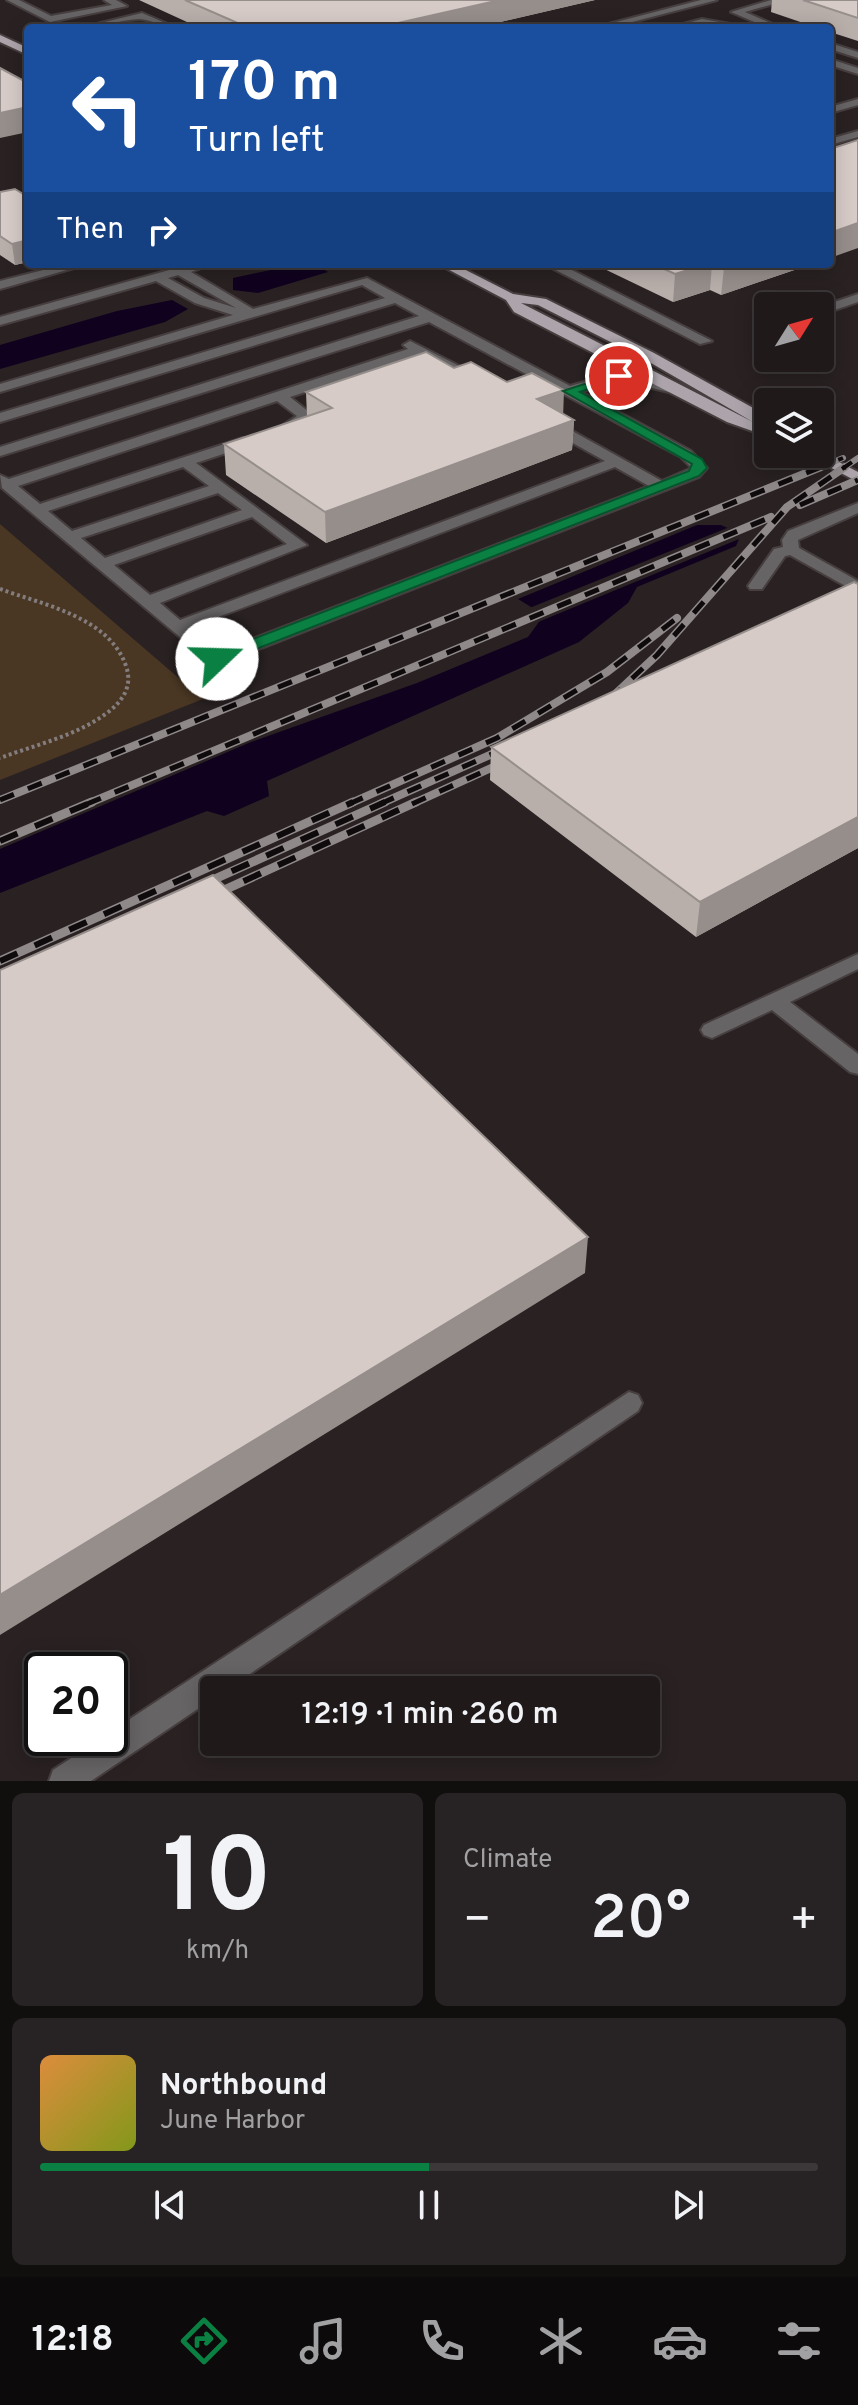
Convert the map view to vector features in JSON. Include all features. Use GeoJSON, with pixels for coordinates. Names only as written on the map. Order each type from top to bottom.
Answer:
{"type":"FeatureCollection","features":[{"type":"Feature","properties":{"kind":"main road"},"geometry":{"type":"LineString","coordinates":[[2,40],[24,50]]}},
{"type":"Feature","properties":{"kind":"main road"},"geometry":{"type":"LineString","coordinates":[[452,268],[510,297],[541,302],[649,356],[754,416]]}},
{"type":"Feature","properties":{"kind":"main road"},"geometry":{"type":"LineString","coordinates":[[510,297],[519,309],[732,419],[754,426]]}},
{"type":"Feature","properties":{"kind":"main road"},"geometry":{"type":"LineString","coordinates":[[834,465],[858,478]]}},
{"type":"Feature","properties":{"kind":"street"},"geometry":{"type":"LineString","coordinates":[[12,0],[62,24]]}},
{"type":"Feature","properties":{"kind":"street"},"geometry":{"type":"LineString","coordinates":[[50,19],[122,6],[109,0]]}},
{"type":"Feature","properties":{"kind":"street"},"geometry":{"type":"LineString","coordinates":[[614,24],[710,0]]}},
{"type":"Feature","properties":{"kind":"street"},"geometry":{"type":"LineString","coordinates":[[767,24],[736,12],[782,0]]}},
{"type":"Feature","properties":{"kind":"street"},"geometry":{"type":"LineString","coordinates":[[104,24],[142,16],[162,24]]}},
{"type":"Feature","properties":{"kind":"street"},"geometry":{"type":"LineString","coordinates":[[692,24],[713,24]]}},
{"type":"Feature","properties":{"kind":"street"},"geometry":{"type":"LineString","coordinates":[[834,47],[858,55]]}},
{"type":"Feature","properties":{"kind":"street"},"geometry":{"type":"LineString","coordinates":[[834,63],[858,71]]}},
{"type":"Feature","properties":{"kind":"street"},"geometry":{"type":"LineString","coordinates":[[834,109],[858,102]]}},
{"type":"Feature","properties":{"kind":"street"},"geometry":{"type":"LineString","coordinates":[[834,141],[858,134]]}},
{"type":"Feature","properties":{"kind":"street"},"geometry":{"type":"LineString","coordinates":[[0,285],[66,268]]}},
{"type":"Feature","properties":{"kind":"street"},"geometry":{"type":"LineString","coordinates":[[149,268],[207,305],[226,312],[254,314],[377,336],[420,350],[473,379]]}},
{"type":"Feature","properties":{"kind":"street"},"geometry":{"type":"LineString","coordinates":[[0,321],[191,268]]}},
{"type":"Feature","properties":{"kind":"street"},"geometry":{"type":"LineString","coordinates":[[558,268],[705,341]]}},
{"type":"Feature","properties":{"kind":"street"},"geometry":{"type":"LineString","coordinates":[[180,271],[254,314]]}},
{"type":"Feature","properties":{"kind":"street"},"geometry":{"type":"LineString","coordinates":[[0,388],[363,281],[698,461],[700,468],[694,474],[217,659],[3,482]]}},
{"type":"Feature","properties":{"kind":"street"},"geometry":{"type":"LineString","coordinates":[[834,306],[858,298]]}},
{"type":"Feature","properties":{"kind":"street"},"geometry":{"type":"LineString","coordinates":[[0,418],[396,299]]}},
{"type":"Feature","properties":{"kind":"street"},"geometry":{"type":"LineString","coordinates":[[0,452],[431,317]]}},
{"type":"Feature","properties":{"kind":"street"},"geometry":{"type":"LineString","coordinates":[[3,482],[420,350]]}},
{"type":"Feature","properties":{"kind":"street"},"geometry":{"type":"LineString","coordinates":[[569,391],[619,376],[673,389]]}},
{"type":"Feature","properties":{"kind":"street"},"geometry":{"type":"LineString","coordinates":[[37,510],[280,431],[307,416],[279,396]]}},
{"type":"Feature","properties":{"kind":"street"},"geometry":{"type":"LineString","coordinates":[[551,425],[661,487]]}},
{"type":"Feature","properties":{"kind":"street"},"geometry":{"type":"LineString","coordinates":[[178,626],[619,461]]}},
{"type":"Feature","properties":{"kind":"street"},"geometry":{"type":"LineString","coordinates":[[148,602],[299,545],[186,462]]}},
{"type":"Feature","properties":{"kind":"street"},"geometry":{"type":"LineString","coordinates":[[70,537],[221,487]]}},
{"type":"Feature","properties":{"kind":"street"},"geometry":{"type":"LineString","coordinates":[[792,550],[790,540],[794,534],[858,508]]}},
{"type":"Feature","properties":{"kind":"street"},"geometry":{"type":"LineString","coordinates":[[103,564],[255,511]]}},
{"type":"Feature","properties":{"kind":"street"},"geometry":{"type":"LineString","coordinates":[[756,586],[780,552],[792,550],[858,588]]}},
{"type":"Feature","properties":{"kind":"street"},"geometry":{"type":"LineString","coordinates":[[712,1030],[858,961]]}},
{"type":"Feature","properties":{"kind":"street"},"geometry":{"type":"LineString","coordinates":[[774,1001],[858,1066]]}},
{"type":"Feature","properties":{"kind":"street"},"geometry":{"type":"LineString","coordinates":[[64,1781],[629,1403]]}},
{"type":"Feature","properties":{"kind":"path"},"geometry":{"type":"LineString","coordinates":[[0,589],[102,632],[120,650],[128,669],[129,689],[117,705],[96,720],[0,758]]}},
{"type":"Feature","properties":{"kind":"shaded area"},"geometry":{"type":"Polygon","coordinates":[[[280,268],[322,268],[328,272],[258,293],[233,290],[233,278],[280,268]]]}},
{"type":"Feature","properties":{"kind":"shaded area"},"geometry":{"type":"Polygon","coordinates":[[[172,300],[188,309],[165,322],[0,369],[0,345],[117,311],[172,300]]]}},
{"type":"Feature","properties":{"kind":"shaded area"},"geometry":{"type":"Polygon","coordinates":[[[0,524],[203,699],[0,780],[0,524]]]}},
{"type":"Feature","properties":{"kind":"shaded area"},"geometry":{"type":"Polygon","coordinates":[[[697,525],[721,525],[741,534],[736,546],[637,587],[628,603],[579,642],[267,781],[269,796],[224,816],[207,811],[0,893],[0,849],[251,742],[417,683],[528,637],[544,615],[518,599],[697,525]]]}},
{"type":"Feature","properties":{"kind":"pier"},"geometry":{"type":"Polygon","coordinates":[[[732,526],[743,531],[744,537],[531,625],[539,616],[527,609],[732,526]]]}},
{"type":"Feature","properties":{"kind":"building"},"geometry":{"type":"Polygon","coordinates":[[[185,0],[500,0],[394,24],[240,24],[185,0]]]}},
{"type":"Feature","properties":{"kind":"building"},"geometry":{"type":"Polygon","coordinates":[[[803,0],[858,0],[858,18],[803,0]]]}},
{"type":"Feature","properties":{"kind":"building"},"geometry":{"type":"Polygon","coordinates":[[[0,68],[24,81],[24,108],[0,113],[0,68]]]}},
{"type":"Feature","properties":{"kind":"building"},"geometry":{"type":"Polygon","coordinates":[[[858,140],[858,223],[834,232],[834,148],[858,140]]]}},
{"type":"Feature","properties":{"kind":"building"},"geometry":{"type":"Polygon","coordinates":[[[15,189],[24,195],[24,241],[12,244],[0,236],[0,192],[15,189]]]}},
{"type":"Feature","properties":{"kind":"building"},"geometry":{"type":"Polygon","coordinates":[[[662,268],[695,268],[675,274],[662,268]]]}},
{"type":"Feature","properties":{"kind":"building"},"geometry":{"type":"Polygon","coordinates":[[[426,352],[454,368],[471,362],[507,382],[532,373],[564,390],[537,399],[574,420],[325,512],[224,444],[332,408],[306,392],[426,352]]]}},
{"type":"Feature","properties":{"kind":"building"},"geometry":{"type":"Polygon","coordinates":[[[854,582],[858,584],[858,817],[700,902],[491,747],[854,582]]]}},
{"type":"Feature","properties":{"kind":"building"},"geometry":{"type":"Polygon","coordinates":[[[213,875],[588,1237],[0,1595],[0,970],[213,875]]]}},
{"type":"Feature","properties":{"kind":"railway"},"geometry":{"type":"LineString","coordinates":[[816,469],[843,458]]}},
{"type":"Feature","properties":{"kind":"railway"},"geometry":{"type":"LineString","coordinates":[[842,469],[858,458]]}},
{"type":"Feature","properties":{"kind":"railway"},"geometry":{"type":"LineString","coordinates":[[610,699],[657,655],[787,507],[845,467]]}},
{"type":"Feature","properties":{"kind":"railway"},"geometry":{"type":"LineString","coordinates":[[0,800],[819,468]]}},
{"type":"Feature","properties":{"kind":"railway"},"geometry":{"type":"LineString","coordinates":[[800,505],[858,480]]}},
{"type":"Feature","properties":{"kind":"railway"},"geometry":{"type":"LineString","coordinates":[[87,804],[771,517]]}},
{"type":"Feature","properties":{"kind":"railway"},"geometry":{"type":"LineString","coordinates":[[349,804],[497,738],[607,672],[677,618]]}},
{"type":"Feature","properties":{"kind":"railway"},"geometry":{"type":"LineString","coordinates":[[380,804],[510,746]]}},
{"type":"Feature","properties":{"kind":"railway"},"geometry":{"type":"LineString","coordinates":[[412,804],[511,759]]}},
{"type":"Feature","properties":{"kind":"railway"},"geometry":{"type":"LineString","coordinates":[[0,841],[92,802]]}},
{"type":"Feature","properties":{"kind":"railway"},"geometry":{"type":"LineString","coordinates":[[0,961],[353,802]]}},
{"type":"Feature","properties":{"kind":"railway"},"geometry":{"type":"LineString","coordinates":[[197,887],[385,802]]}},
{"type":"Feature","properties":{"kind":"railway"},"geometry":{"type":"LineString","coordinates":[[209,897],[416,802]]}},
{"type":"Feature","properties":{"kind":"route"},"geometry":{"type":"LineString","coordinates":[[217,659],[694,474],[700,468],[698,461],[569,391],[619,376]]}}]}
